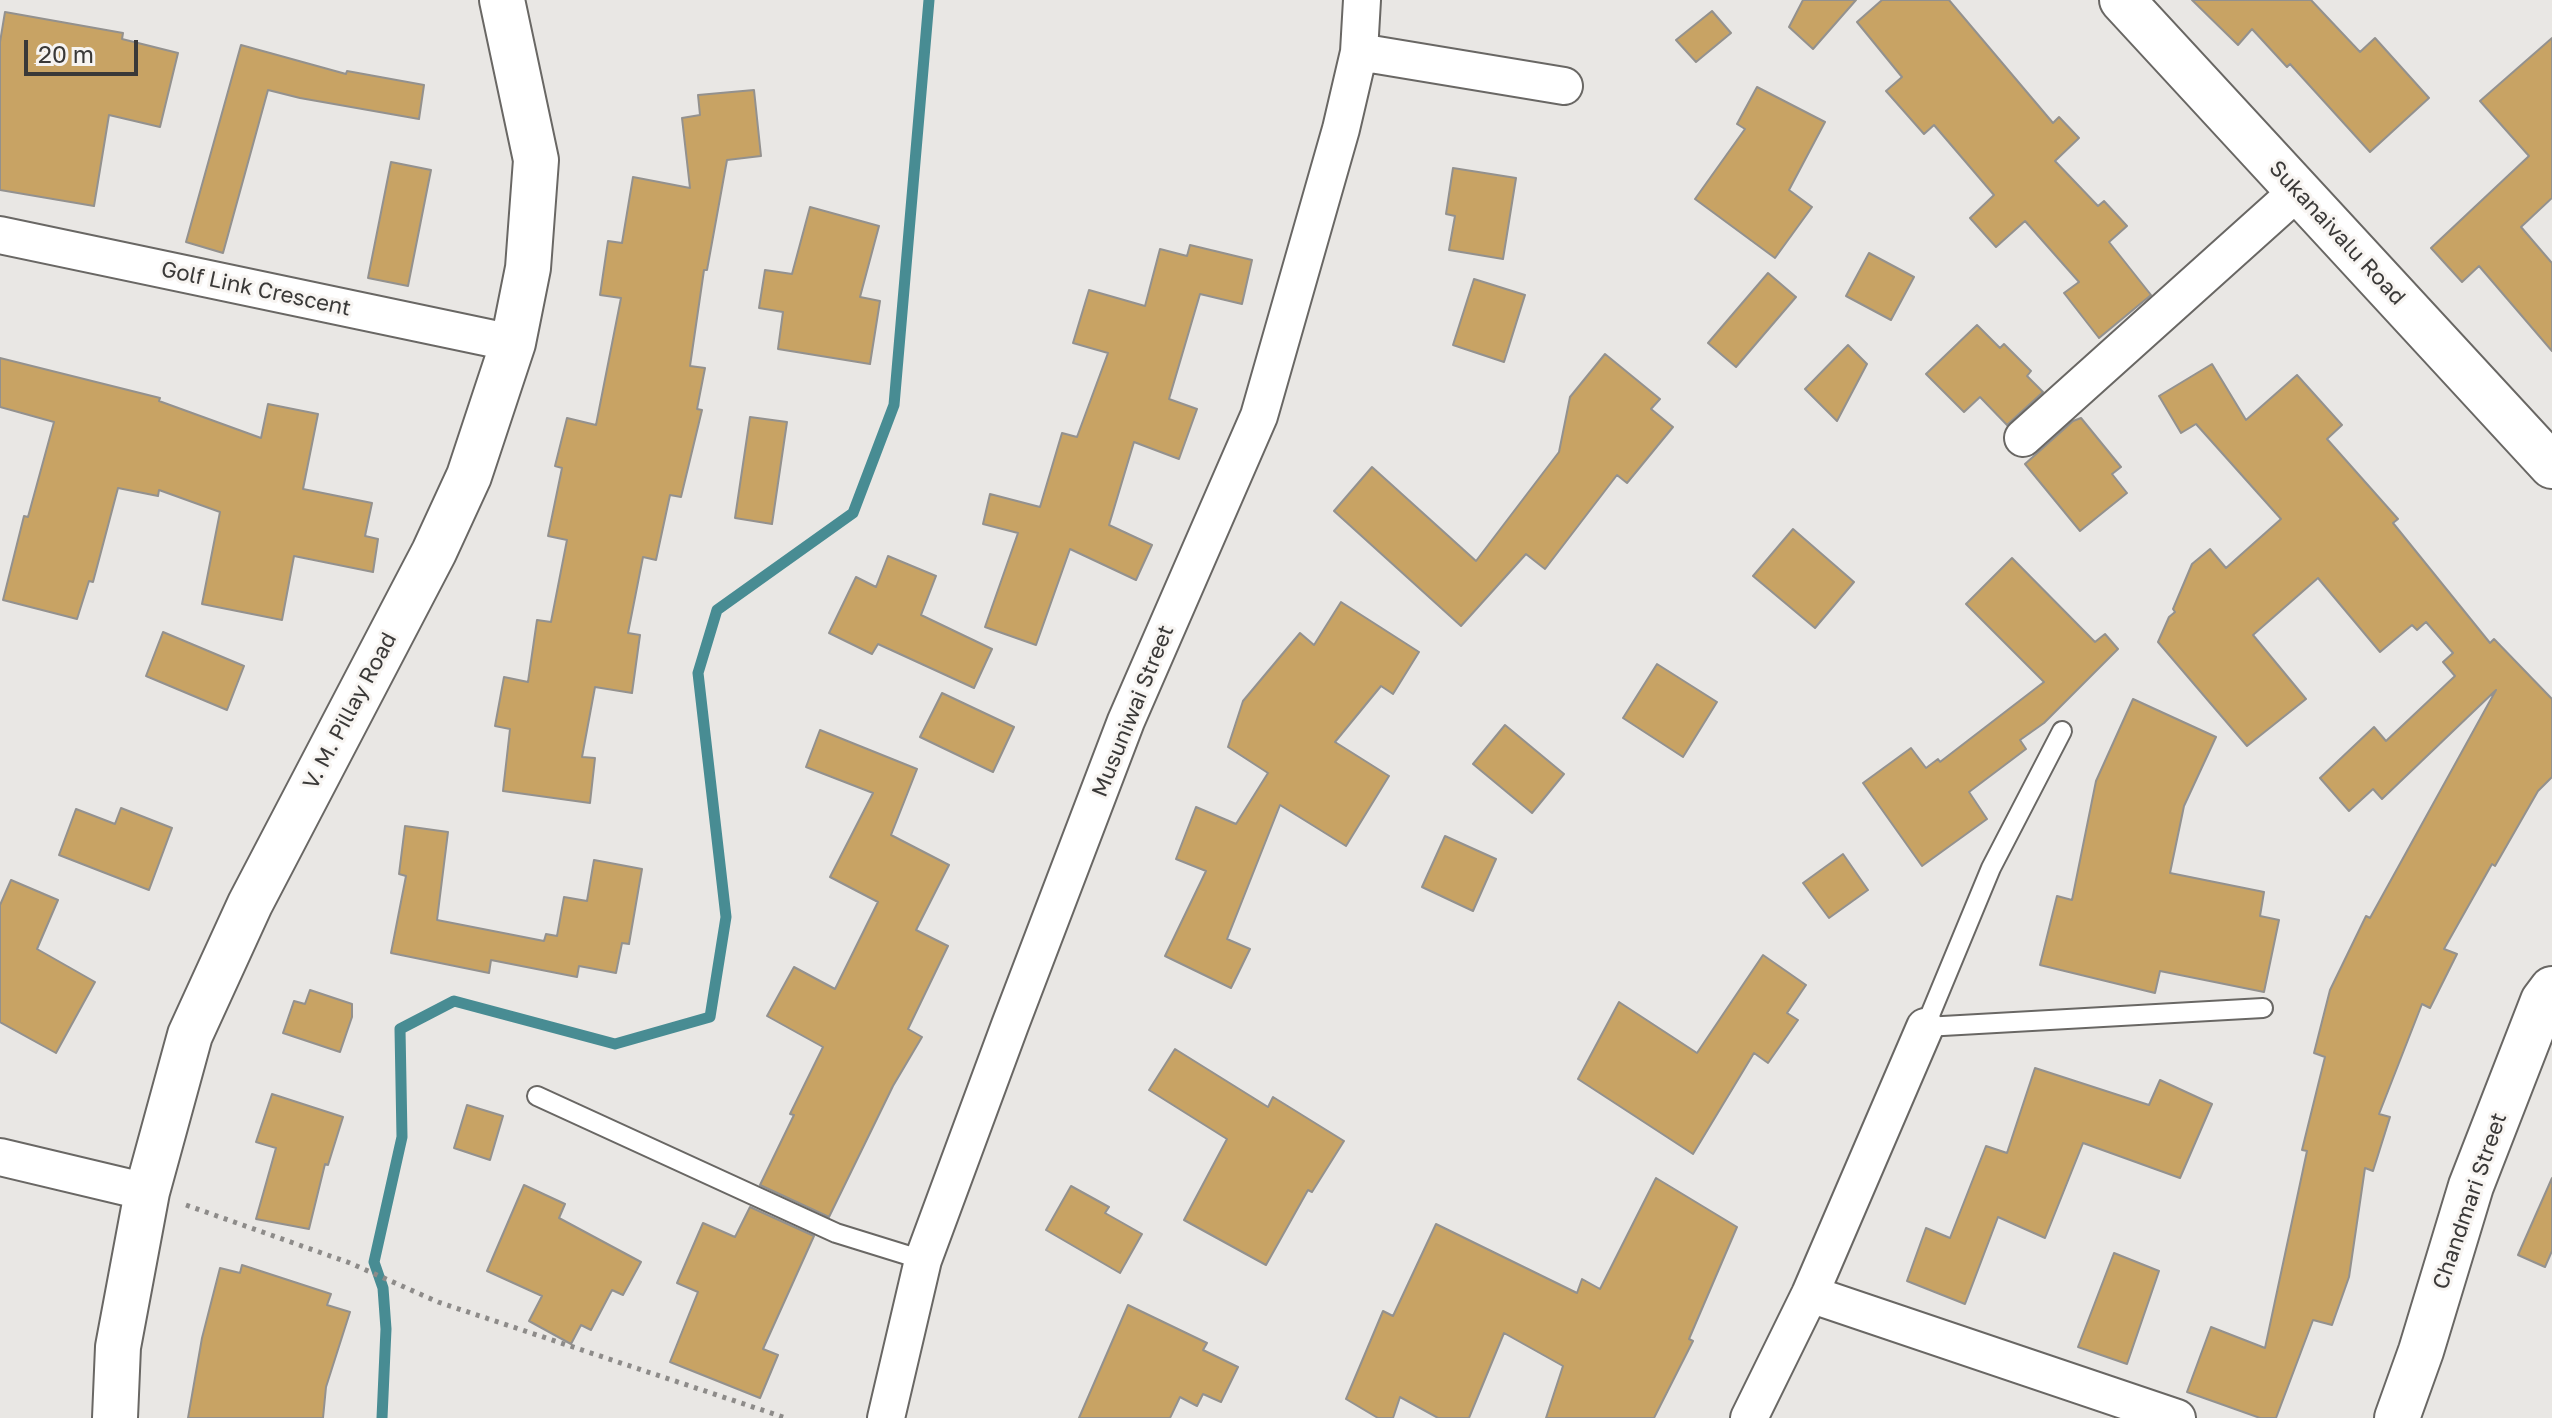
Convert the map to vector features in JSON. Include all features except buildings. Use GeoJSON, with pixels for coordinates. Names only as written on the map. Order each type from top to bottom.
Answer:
{"type":"FeatureCollection","features":[{"type":"Feature","properties":{"kind":"main road","name":"V. M. Pillay Road"},"geometry":{"type":"LineString","coordinates":[[115,1418],[118,1347],[147,1192],[190,1035],[250,904],[434,552],[469,476],[513,343],[528,268],[536,160],[502,0]]}},
{"type":"Feature","properties":{"kind":"main road","name":"Sukanaivalu Road"},"geometry":{"type":"LineString","coordinates":[[2122,0],[2552,466]]}},
{"type":"Feature","properties":{"kind":"main road","name":"Chandmari Street"},"geometry":{"type":"LineString","coordinates":[[2397,1418],[2421,1351],[2471,1186],[2543,1001],[2552,989]]}},
{"type":"Feature","properties":{"kind":"street","name":"Musuniwai Street"},"geometry":{"type":"LineString","coordinates":[[886,1418],[923,1260],[1126,721],[1259,416],[1341,129],[1359,52],[1362,0]]}},
{"type":"Feature","properties":{"kind":"street"},"geometry":{"type":"LineString","coordinates":[[1359,52],[1564,86]]}},
{"type":"Feature","properties":{"kind":"street"},"geometry":{"type":"LineString","coordinates":[[2023,438],[2298,191]]}},
{"type":"Feature","properties":{"kind":"street","name":"Golf Link Crescent"},"geometry":{"type":"LineString","coordinates":[[0,235],[513,343]]}},
{"type":"Feature","properties":{"kind":"street"},"geometry":{"type":"LineString","coordinates":[[1749,1418],[1810,1294],[1925,1027]]}},
{"type":"Feature","properties":{"kind":"street"},"geometry":{"type":"LineString","coordinates":[[0,1157],[147,1192]]}},
{"type":"Feature","properties":{"kind":"street"},"geometry":{"type":"LineString","coordinates":[[1810,1294],[2177,1418]]}},
{"type":"Feature","properties":{"kind":"lane"},"geometry":{"type":"LineString","coordinates":[[2062,731],[1991,868],[1925,1027],[2263,1008]]}},
{"type":"Feature","properties":{"kind":"lane"},"geometry":{"type":"LineString","coordinates":[[537,1096],[836,1233],[923,1260]]}},
{"type":"Feature","properties":{"kind":"path"},"geometry":{"type":"LineString","coordinates":[[147,1192],[350,1263],[438,1302],[786,1418]]}},
{"type":"Feature","properties":{"kind":"waterway"},"geometry":{"type":"LineString","coordinates":[[382,1418],[386,1329],[383,1288],[374,1262],[402,1137],[400,1029],[454,1001],[615,1044],[710,1017],[726,917],[698,673],[717,610],[853,513],[894,405],[929,0]]}}]}
